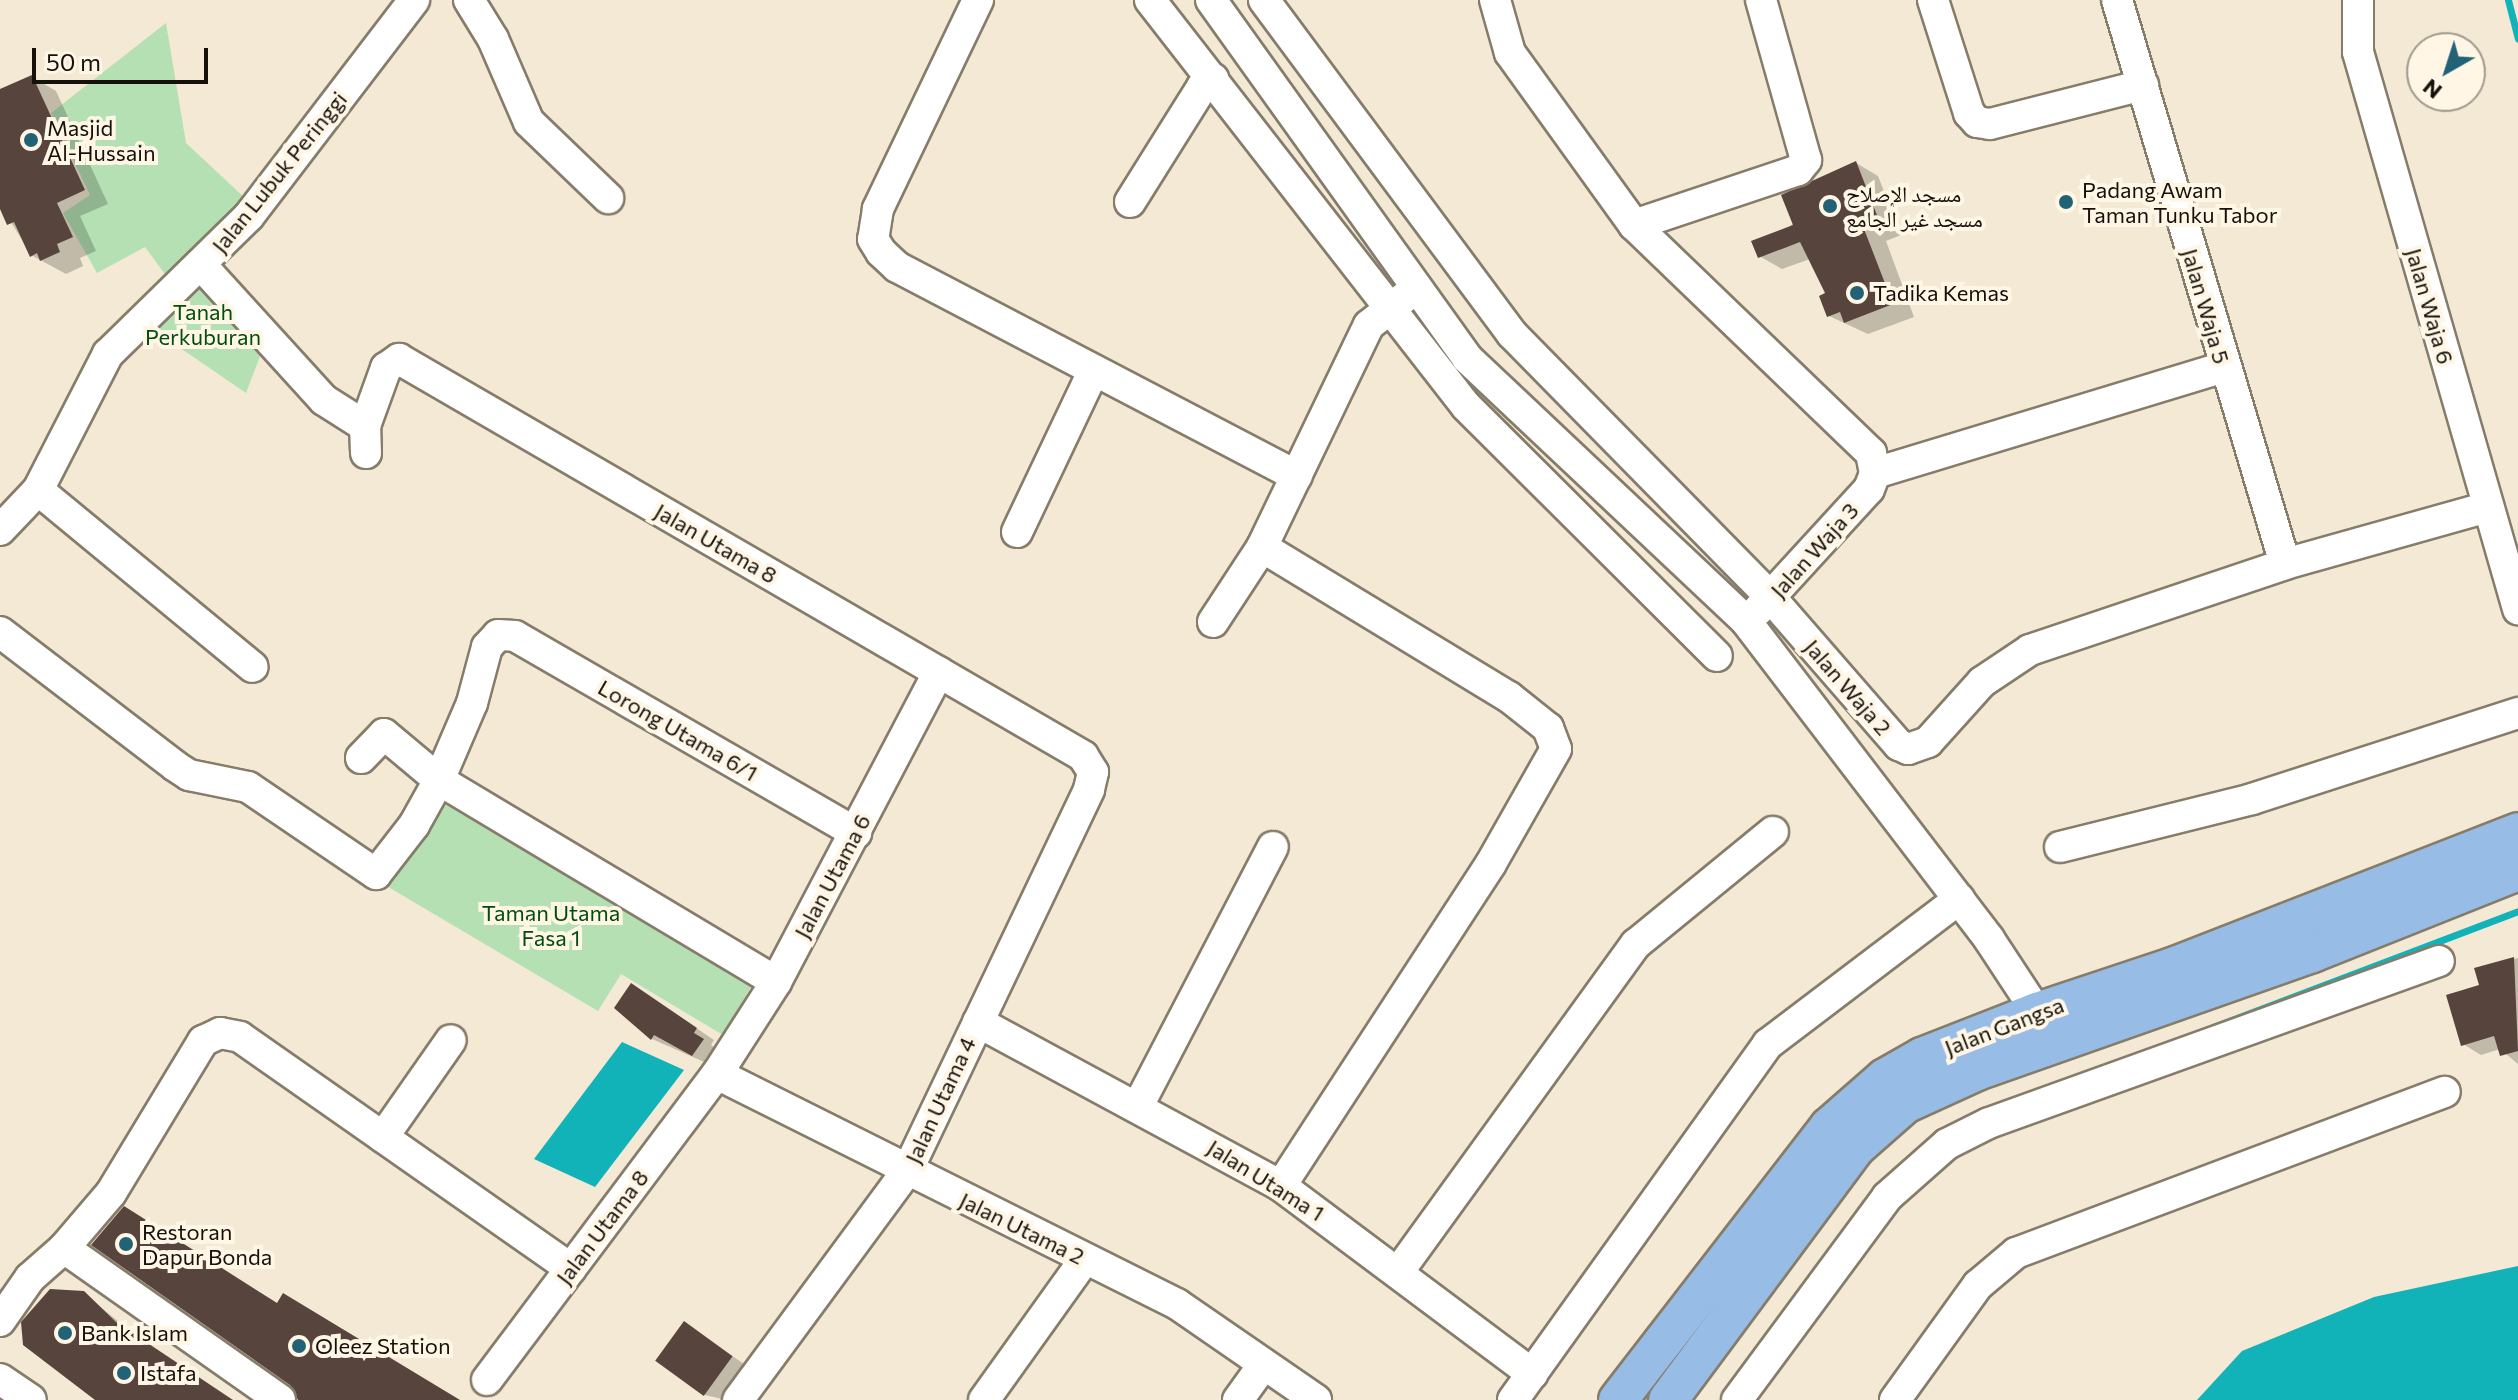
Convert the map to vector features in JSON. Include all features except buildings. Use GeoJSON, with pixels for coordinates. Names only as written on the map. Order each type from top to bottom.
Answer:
{"type":"FeatureCollection","features":[{"type":"Feature","properties":{"kind":"main road","name":"Jalan Gangsa"},"geometry":{"type":"LineString","coordinates":[[1618,1400],[1829,1127],[1857,1099],[1922,1057],[2037,1012],[2175,966],[2518,832]]}},
{"type":"Feature","properties":{"kind":"main road","name":"Jalan Gangsa"},"geometry":{"type":"LineString","coordinates":[[1668,1400],[1855,1148],[1905,1104],[1977,1071],[2303,956],[2518,871]]}},
{"type":"Feature","properties":{"kind":"street","name":"Jalan Lubuk Peringgi"},"geometry":{"type":"LineString","coordinates":[[0,530],[38,490],[108,354],[202,266],[249,216],[414,0]]}},
{"type":"Feature","properties":{"kind":"street"},"geometry":{"type":"LineString","coordinates":[[469,0],[493,39],[529,122],[608,198]]}},
{"type":"Feature","properties":{"kind":"street"},"geometry":{"type":"LineString","coordinates":[[978,0],[878,209],[873,239],[897,267],[1297,476]]}},
{"type":"Feature","properties":{"kind":"street"},"geometry":{"type":"LineString","coordinates":[[1150,0],[1466,406],[1717,656]]}},
{"type":"Feature","properties":{"kind":"street"},"geometry":{"type":"LineString","coordinates":[[1211,0],[1415,290],[1467,358],[1746,621],[1959,899],[2037,1012]]}},
{"type":"Feature","properties":{"kind":"street","name":"Jalan Waja 2"},"geometry":{"type":"LineString","coordinates":[[1264,0],[1512,334],[1771,598],[1899,745],[1908,749],[1928,742],[1982,682],[2030,650],[2285,564],[2488,507]]}},
{"type":"Feature","properties":{"kind":"street"},"geometry":{"type":"LineString","coordinates":[[1495,0],[1510,53],[1634,225],[1871,453],[1875,473],[2224,367]]}},
{"type":"Feature","properties":{"kind":"street"},"geometry":{"type":"LineString","coordinates":[[1634,225],[1798,170],[1806,160],[1761,0]]}},
{"type":"Feature","properties":{"kind":"street"},"geometry":{"type":"LineString","coordinates":[[1933,0],[1969,113],[1977,122],[1990,124],[2143,85]]}},
{"type":"Feature","properties":{"kind":"street","name":"Jalan Waja 5"},"geometry":{"type":"LineString","coordinates":[[2117,0],[2285,564]]}},
{"type":"Feature","properties":{"kind":"street","name":"Jalan Waja 6"},"geometry":{"type":"LineString","coordinates":[[2358,0],[2358,52],[2518,609]]}},
{"type":"Feature","properties":{"kind":"street"},"geometry":{"type":"LineString","coordinates":[[1130,202],[1202,87],[1213,79]]}},
{"type":"Feature","properties":{"kind":"street","name":"Jalan Utama 8"},"geometry":{"type":"LineString","coordinates":[[202,266],[324,400],[365,439],[386,368],[399,359],[1083,756],[1093,772]]}},
{"type":"Feature","properties":{"kind":"street"},"geometry":{"type":"LineString","coordinates":[[1213,622],[1262,547],[1369,325],[1415,290]]}},
{"type":"Feature","properties":{"kind":"street"},"geometry":{"type":"LineString","coordinates":[[1017,532],[1094,370]]}},
{"type":"Feature","properties":{"kind":"street"},"geometry":{"type":"LineString","coordinates":[[1558,498],[1586,470]]}},
{"type":"Feature","properties":{"kind":"street","name":"Jalan Waja 3"},"geometry":{"type":"LineString","coordinates":[[1746,621],[1771,598],[1869,489],[1875,473]]}},
{"type":"Feature","properties":{"kind":"street"},"geometry":{"type":"LineString","coordinates":[[38,490],[253,667]]}},
{"type":"Feature","properties":{"kind":"street"},"geometry":{"type":"LineString","coordinates":[[1262,547],[1509,697],[1548,728],[1556,749],[1490,865],[1281,1186]]}},
{"type":"Feature","properties":{"kind":"street"},"geometry":{"type":"LineString","coordinates":[[0,632],[175,766],[189,775],[248,787],[376,874],[414,825],[439,780]]}},
{"type":"Feature","properties":{"kind":"street","name":"Lorong Utama 6/1"},"geometry":{"type":"LineString","coordinates":[[439,780],[472,703],[487,647],[498,635],[515,636],[856,833]]}},
{"type":"Feature","properties":{"kind":"street","name":"Jalan Utama 6"},"geometry":{"type":"LineString","coordinates":[[717,1074],[776,982],[939,672]]}},
{"type":"Feature","properties":{"kind":"street"},"geometry":{"type":"LineString","coordinates":[[2060,847],[2252,799],[2518,713]]}},
{"type":"Feature","properties":{"kind":"street"},"geometry":{"type":"LineString","coordinates":[[361,758],[384,734],[439,780],[776,982]]}},
{"type":"Feature","properties":{"kind":"street","name":"Jalan Utama 4"},"geometry":{"type":"LineString","coordinates":[[738,1400],[907,1171],[1089,790],[1093,772]]}},
{"type":"Feature","properties":{"kind":"street"},"geometry":{"type":"LineString","coordinates":[[1399,1271],[1636,944],[1773,832]]}},
{"type":"Feature","properties":{"kind":"street"},"geometry":{"type":"LineString","coordinates":[[1138,1106],[1273,847]]}},
{"type":"Feature","properties":{"kind":"street"},"geometry":{"type":"LineString","coordinates":[[1513,1400],[1768,1044],[1959,899]]}},
{"type":"Feature","properties":{"kind":"street"},"geometry":{"type":"LineString","coordinates":[[1737,1400],[1887,1197],[1947,1144],[1989,1123],[2439,961]]}},
{"type":"Feature","properties":{"kind":"street","name":"Jalan Utama 1"},"geometry":{"type":"LineString","coordinates":[[978,1022],[1281,1186],[1399,1271],[1532,1374]]}},
{"type":"Feature","properties":{"kind":"street"},"geometry":{"type":"LineString","coordinates":[[0,1321],[30,1278],[64,1248],[117,1183],[203,1041],[220,1033],[240,1037],[571,1269]]}},
{"type":"Feature","properties":{"kind":"street"},"geometry":{"type":"LineString","coordinates":[[383,1137],[451,1040]]}},
{"type":"Feature","properties":{"kind":"street","name":"Jalan Utama 8"},"geometry":{"type":"LineString","coordinates":[[487,1380],[717,1074]]}},
{"type":"Feature","properties":{"kind":"street","name":"Jalan Utama 2"},"geometry":{"type":"LineString","coordinates":[[717,1074],[1177,1304],[1316,1400]]}},
{"type":"Feature","properties":{"kind":"street"},"geometry":{"type":"LineString","coordinates":[[1895,1400],[1978,1285],[2016,1253],[2248,1162],[2445,1092]]}},
{"type":"Feature","properties":{"kind":"street"},"geometry":{"type":"LineString","coordinates":[[64,1248],[280,1400]]}},
{"type":"Feature","properties":{"kind":"street"},"geometry":{"type":"LineString","coordinates":[[984,1400],[1085,1259]]}},
{"type":"Feature","properties":{"kind":"street"},"geometry":{"type":"LineString","coordinates":[[1238,1400],[1264,1364]]}},
{"type":"Feature","properties":{"kind":"street"},"geometry":{"type":"LineString","coordinates":[[0,1379],[31,1400]]}},
{"type":"Feature","properties":{"kind":"green space","name":"Tanah Perkuburan"},"geometry":{"type":"Polygon","coordinates":[[[166,23],[186,143],[247,200],[173,285],[145,247],[97,273],[63,213],[90,195],[51,113],[166,23]]]}},
{"type":"Feature","properties":{"kind":"green space","name":"Tanah Perkuburan"},"geometry":{"type":"Polygon","coordinates":[[[205,274],[265,343],[246,393],[151,328],[205,274]]]}},
{"type":"Feature","properties":{"kind":"green space","name":"Taman Utama Fasa 1"},"geometry":{"type":"Polygon","coordinates":[[[445,804],[752,985],[723,1035],[621,974],[598,1011],[385,885],[445,804]]]}},
{"type":"Feature","properties":{"kind":"water"},"geometry":{"type":"Polygon","coordinates":[[[622,1042],[684,1070],[595,1187],[534,1159],[622,1042]]]}},
{"type":"Feature","properties":{"kind":"water"},"geometry":{"type":"Polygon","coordinates":[[[2518,1266],[2518,1400],[2197,1400],[2242,1351],[2374,1297],[2518,1266]]]}},
{"type":"Feature","properties":{"kind":"waterway"},"geometry":{"type":"LineString","coordinates":[[2508,0],[2518,39]]}},
{"type":"Feature","properties":{"kind":"waterway"},"geometry":{"type":"LineString","coordinates":[[2213,1027],[2518,911]]}},
{"type":"Feature","properties":{"kind":"place","name":"Masjid Al-Hussain"},"geometry":{"type":"Point","coordinates":[31,140]}},
{"type":"Feature","properties":{"kind":"place","name":"Padang Awam Taman Tunku Tabor"},"geometry":{"type":"Point","coordinates":[2066,202]}},
{"type":"Feature","properties":{"kind":"place","name":"مسجد الإصلاح مسجد غير الجامع"},"geometry":{"type":"Point","coordinates":[1830,206]}},
{"type":"Feature","properties":{"kind":"place","name":"Tadika Kemas"},"geometry":{"type":"Point","coordinates":[1857,293]}},
{"type":"Feature","properties":{"kind":"place","name":"Restoran Dapur Bonda"},"geometry":{"type":"Point","coordinates":[126,1244]}},
{"type":"Feature","properties":{"kind":"place","name":"Bank Islam"},"geometry":{"type":"Point","coordinates":[65,1333]}},
{"type":"Feature","properties":{"kind":"place","name":"Oleez Station"},"geometry":{"type":"Point","coordinates":[299,1346]}},
{"type":"Feature","properties":{"kind":"place","name":"Istafa"},"geometry":{"type":"Point","coordinates":[124,1373]}}]}
